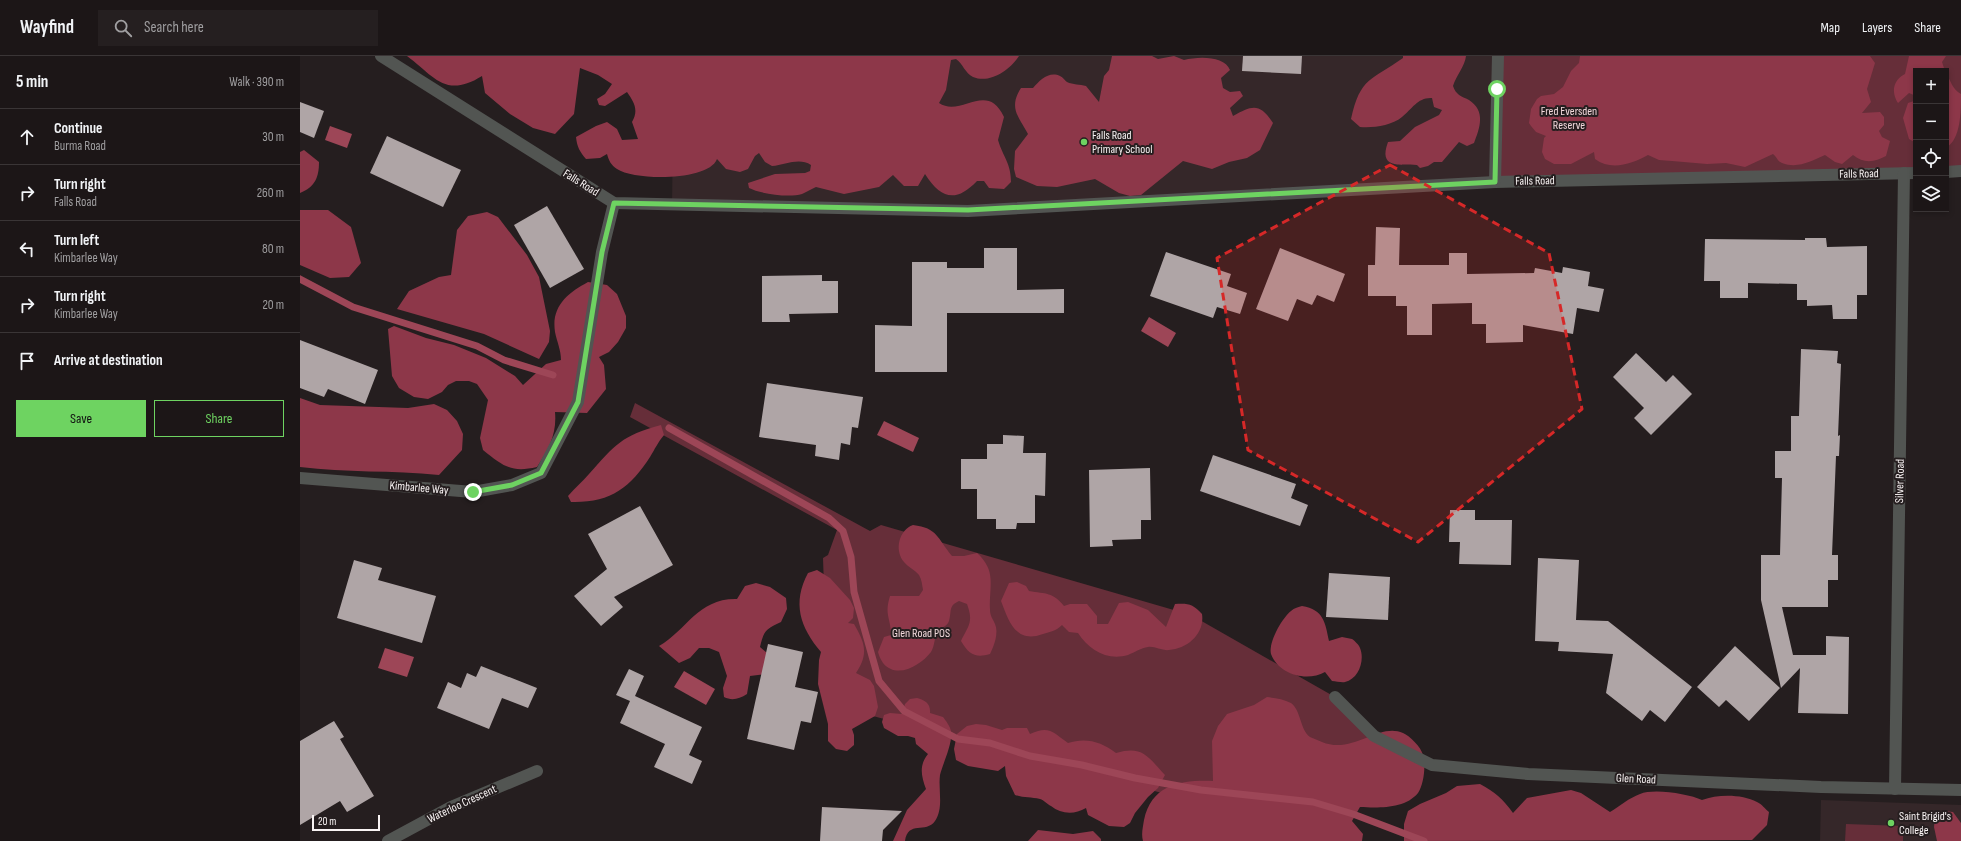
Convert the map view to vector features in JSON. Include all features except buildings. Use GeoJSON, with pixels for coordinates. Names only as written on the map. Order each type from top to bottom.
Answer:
{"type":"FeatureCollection","features":[{"type":"Feature","properties":{"kind":"street","name":"Falls Road"},"geometry":{"type":"LineString","coordinates":[[381,56],[614,203],[968,210],[1495,182],[1910,173]]}},
{"type":"Feature","properties":{"kind":"street"},"geometry":{"type":"LineString","coordinates":[[1495,182],[1498,56]]}},
{"type":"Feature","properties":{"kind":"street"},"geometry":{"type":"LineString","coordinates":[[1949,172],[1961,171]]}},
{"type":"Feature","properties":{"kind":"street","name":"Silver Road"},"geometry":{"type":"LineString","coordinates":[[1895,789],[1910,173]]}},
{"type":"Feature","properties":{"kind":"street","name":"Kimbarlee Way"},"geometry":{"type":"LineString","coordinates":[[300,478],[473,492],[512,485],[541,473],[578,402],[602,252],[614,203]]}},
{"type":"Feature","properties":{"kind":"street","name":"Glen Road"},"geometry":{"type":"LineString","coordinates":[[1335,697],[1374,736],[1432,765],[1528,774],[1895,789],[1961,790]]}},
{"type":"Feature","properties":{"kind":"street","name":"Waterloo Crescent"},"geometry":{"type":"LineString","coordinates":[[388,841],[451,807],[537,771]]}},
{"type":"Feature","properties":{"kind":"highlighted area"},"geometry":{"type":"Polygon","coordinates":[[[1390,165],[1549,253],[1582,409],[1418,542],[1248,450],[1217,258],[1390,165]]]}},
{"type":"Feature","properties":{"kind":"shaded area","name":"Falls Road Primary School"},"geometry":{"type":"Polygon","coordinates":[[[674,56],[1498,56],[1495,182],[968,211],[672,204],[674,56]]]}},
{"type":"Feature","properties":{"kind":"shaded area"},"geometry":{"type":"Polygon","coordinates":[[[330,126],[352,134],[347,148],[325,140],[330,126]]]}},
{"type":"Feature","properties":{"kind":"shaded area"},"geometry":{"type":"Polygon","coordinates":[[[1149,317],[1176,333],[1168,347],[1141,331],[1149,317]]]}},
{"type":"Feature","properties":{"kind":"shaded area"},"geometry":{"type":"Polygon","coordinates":[[[884,421],[919,438],[913,452],[877,435],[884,421]]]}},
{"type":"Feature","properties":{"kind":"shaded area"},"geometry":{"type":"Polygon","coordinates":[[[385,648],[414,657],[407,677],[378,668],[385,648]]]}},
{"type":"Feature","properties":{"kind":"shaded area"},"geometry":{"type":"Polygon","coordinates":[[[684,671],[715,689],[706,705],[674,687],[684,671]]]}},
{"type":"Feature","properties":{"kind":"shaded area","name":"Saint Brigid's College"},"geometry":{"type":"Polygon","coordinates":[[[1821,800],[1961,805],[1961,841],[1820,841],[1821,800]]]}},
{"type":"Feature","properties":{"kind":"green space"},"geometry":{"type":"Polygon","coordinates":[[[407,56],[1019,56],[1005,71],[986,79],[973,77],[956,59],[951,60],[946,90],[939,103],[947,106],[956,106],[982,100],[990,101],[997,106],[1004,117],[998,140],[1010,170],[1011,182],[1004,189],[989,188],[984,181],[977,181],[962,193],[949,195],[937,189],[925,174],[918,186],[904,186],[893,175],[879,187],[844,194],[816,187],[802,194],[790,196],[775,195],[749,188],[748,183],[775,174],[805,173],[810,171],[811,165],[797,162],[772,166],[765,162],[759,153],[755,156],[748,169],[740,172],[726,169],[717,159],[711,166],[701,172],[671,177],[639,176],[617,169],[609,161],[607,154],[600,158],[586,159],[580,152],[576,137],[607,122],[617,129],[622,140],[638,139],[632,122],[635,114],[635,106],[630,96],[627,92],[605,106],[599,105],[597,99],[605,94],[612,84],[598,75],[580,68],[574,114],[555,134],[533,128],[510,114],[485,93],[482,76],[469,83],[449,85],[433,77],[407,56]]]}},
{"type":"Feature","properties":{"kind":"green space"},"geometry":{"type":"Polygon","coordinates":[[[1112,56],[1152,56],[1158,59],[1174,56],[1184,60],[1211,58],[1223,62],[1230,70],[1221,78],[1223,88],[1230,92],[1240,91],[1243,96],[1230,108],[1233,116],[1250,108],[1255,108],[1264,112],[1273,123],[1260,150],[1247,158],[1229,162],[1212,169],[1183,161],[1141,195],[1130,196],[1119,193],[1095,179],[1057,187],[1037,186],[1016,177],[1014,169],[1015,151],[1028,134],[1018,117],[1015,107],[1015,101],[1021,88],[1033,88],[1048,75],[1056,75],[1069,83],[1086,86],[1099,102],[1104,76],[1109,70],[1112,56]]]}},
{"type":"Feature","properties":{"kind":"green space"},"geometry":{"type":"Polygon","coordinates":[[[1403,56],[1466,56],[1464,64],[1453,86],[1457,93],[1474,104],[1480,114],[1480,126],[1474,143],[1467,146],[1459,142],[1442,162],[1434,162],[1428,166],[1420,168],[1417,165],[1397,164],[1388,161],[1386,151],[1388,142],[1400,141],[1415,127],[1439,115],[1442,110],[1434,107],[1432,98],[1419,101],[1398,120],[1376,127],[1360,127],[1351,119],[1363,87],[1375,76],[1403,58],[1403,56]]]}},
{"type":"Feature","properties":{"kind":"green space","name":"Fred Eversden Reserve"},"geometry":{"type":"Polygon","coordinates":[[[1498,56],[1961,56],[1961,171],[1949,172],[1949,68],[1913,68],[1913,173],[1495,182],[1498,56]]]}},
{"type":"Feature","properties":{"kind":"green space","name":"Fred Eversden Reserve"},"geometry":{"type":"Polygon","coordinates":[[[1580,56],[1870,56],[1875,63],[1867,89],[1871,102],[1862,113],[1880,112],[1884,117],[1884,125],[1879,131],[1882,137],[1890,141],[1886,156],[1874,161],[1865,161],[1853,155],[1842,164],[1835,162],[1825,155],[1804,164],[1788,165],[1780,162],[1773,154],[1745,167],[1726,163],[1707,164],[1659,160],[1648,155],[1622,165],[1608,165],[1595,159],[1594,152],[1571,164],[1554,164],[1545,159],[1542,152],[1544,138],[1546,136],[1536,132],[1529,123],[1531,109],[1537,99],[1541,96],[1554,94],[1563,87],[1571,71],[1579,63],[1580,56]]]}},
{"type":"Feature","properties":{"kind":"green space"},"geometry":{"type":"Polygon","coordinates":[[[1909,56],[1946,56],[1942,62],[1944,68],[1913,68],[1913,95],[1909,93],[1898,103],[1894,95],[1894,87],[1898,80],[1905,74],[1909,56]]]}},
{"type":"Feature","properties":{"kind":"green space"},"geometry":{"type":"Polygon","coordinates":[[[1949,78],[1954,87],[1961,94],[1959,124],[1955,138],[1949,146],[1949,78]]]}},
{"type":"Feature","properties":{"kind":"green space"},"geometry":{"type":"Polygon","coordinates":[[[1913,101],[1913,141],[1909,139],[1903,118],[1908,103],[1913,101]]]}},
{"type":"Feature","properties":{"kind":"green space"},"geometry":{"type":"Polygon","coordinates":[[[304,150],[319,162],[319,167],[317,177],[313,185],[300,193],[300,152],[304,150]]]}},
{"type":"Feature","properties":{"kind":"green space"},"geometry":{"type":"Polygon","coordinates":[[[300,210],[328,210],[351,227],[361,263],[349,277],[330,278],[300,265],[300,210]]]}},
{"type":"Feature","properties":{"kind":"green space"},"geometry":{"type":"Polygon","coordinates":[[[487,212],[498,217],[527,255],[539,277],[550,331],[549,342],[539,359],[484,334],[397,309],[409,291],[439,277],[451,275],[457,230],[468,216],[487,212]]]}},
{"type":"Feature","properties":{"kind":"green space"},"geometry":{"type":"Polygon","coordinates":[[[588,282],[607,285],[617,294],[626,316],[626,328],[618,342],[609,352],[599,357],[604,365],[606,389],[587,413],[555,412],[555,427],[551,441],[537,467],[520,469],[508,467],[483,450],[480,438],[488,400],[477,384],[469,381],[456,381],[448,385],[442,392],[428,399],[414,397],[399,388],[392,376],[388,329],[394,326],[426,338],[454,345],[486,358],[515,376],[523,385],[546,364],[561,360],[554,323],[558,308],[562,301],[588,282]]]}},
{"type":"Feature","properties":{"kind":"green space"},"geometry":{"type":"Polygon","coordinates":[[[300,398],[320,405],[408,408],[434,404],[447,410],[457,421],[463,434],[462,450],[439,475],[300,467],[300,398]]]}},
{"type":"Feature","properties":{"kind":"green space","name":"Glen Road POS"},"geometry":{"type":"Polygon","coordinates":[[[635,403],[870,531],[881,525],[1191,615],[1335,697],[1374,736],[1432,765],[1313,802],[1192,801],[828,704],[823,558],[828,555],[837,530],[630,417],[635,403]]]}},
{"type":"Feature","properties":{"kind":"green space"},"geometry":{"type":"Polygon","coordinates":[[[661,425],[664,435],[650,457],[635,477],[618,492],[597,500],[571,502],[568,496],[620,442],[637,433],[661,425]]]}},
{"type":"Feature","properties":{"kind":"green space"},"geometry":{"type":"Polygon","coordinates":[[[913,525],[921,526],[932,531],[940,539],[952,556],[964,556],[977,553],[987,566],[991,579],[990,612],[996,628],[996,635],[990,654],[981,656],[973,654],[967,650],[961,641],[968,628],[970,616],[967,604],[959,601],[953,605],[951,609],[948,623],[938,631],[931,652],[921,662],[908,669],[895,670],[889,668],[882,662],[878,652],[884,637],[891,635],[888,612],[888,602],[890,596],[919,596],[923,590],[919,575],[904,562],[899,552],[901,536],[904,531],[913,525]]]}},
{"type":"Feature","properties":{"kind":"green space"},"geometry":{"type":"Polygon","coordinates":[[[817,570],[830,578],[850,600],[854,608],[853,618],[848,623],[854,624],[861,637],[864,648],[863,660],[856,673],[870,680],[874,686],[878,707],[875,716],[852,729],[854,735],[854,745],[847,751],[836,749],[828,741],[828,724],[818,684],[819,660],[821,652],[803,624],[801,614],[800,594],[803,584],[808,573],[817,570]]]}},
{"type":"Feature","properties":{"kind":"green space"},"geometry":{"type":"Polygon","coordinates":[[[1017,582],[1026,586],[1029,591],[1045,593],[1053,596],[1064,606],[1070,604],[1087,604],[1097,616],[1097,624],[1108,624],[1119,603],[1128,602],[1148,610],[1166,627],[1175,604],[1183,604],[1193,606],[1202,614],[1201,628],[1194,639],[1183,647],[1166,650],[1148,647],[1128,655],[1120,656],[1099,653],[1082,639],[1078,633],[1069,632],[1062,625],[1051,632],[1034,636],[1026,636],[1015,629],[1007,616],[1001,601],[1009,583],[1017,582]]]}},
{"type":"Feature","properties":{"kind":"green space"},"geometry":{"type":"Polygon","coordinates":[[[756,583],[770,587],[786,598],[787,609],[781,622],[772,626],[764,633],[760,647],[767,653],[765,674],[750,676],[747,694],[738,698],[730,699],[724,697],[723,688],[727,676],[719,652],[709,648],[699,648],[690,658],[679,663],[659,646],[678,632],[703,609],[724,600],[737,599],[745,586],[756,583]]]}},
{"type":"Feature","properties":{"kind":"green space"},"geometry":{"type":"Polygon","coordinates":[[[1302,606],[1315,610],[1319,614],[1326,628],[1329,641],[1342,637],[1352,639],[1359,646],[1362,658],[1360,668],[1350,680],[1344,682],[1332,681],[1325,672],[1310,676],[1294,675],[1280,667],[1275,661],[1271,654],[1271,649],[1276,631],[1287,614],[1302,606]]]}},
{"type":"Feature","properties":{"kind":"green space"},"geometry":{"type":"Polygon","coordinates":[[[1267,697],[1291,703],[1297,710],[1304,730],[1310,737],[1333,745],[1344,745],[1385,732],[1394,731],[1406,734],[1418,745],[1424,759],[1423,780],[1418,793],[1413,798],[1399,805],[1360,807],[1352,821],[1363,834],[1362,841],[1143,841],[1142,833],[1148,808],[1161,792],[1179,783],[1213,781],[1212,741],[1218,726],[1227,714],[1254,705],[1267,697]]]}},
{"type":"Feature","properties":{"kind":"green space"},"geometry":{"type":"Polygon","coordinates":[[[917,698],[927,703],[930,707],[930,713],[943,717],[949,725],[951,731],[951,741],[940,775],[940,805],[938,816],[931,825],[910,831],[905,841],[893,841],[907,810],[926,789],[923,780],[922,766],[928,754],[916,744],[915,738],[898,736],[884,728],[882,722],[884,715],[890,713],[902,714],[905,704],[910,699],[917,698]]]}},
{"type":"Feature","properties":{"kind":"green space"},"geometry":{"type":"Polygon","coordinates":[[[976,724],[986,725],[1002,730],[1007,728],[1027,728],[1030,734],[1037,731],[1047,730],[1055,733],[1068,743],[1081,740],[1099,743],[1116,753],[1125,751],[1139,752],[1149,758],[1165,775],[1158,788],[1148,797],[1135,813],[1130,823],[1124,827],[1109,826],[1088,815],[1086,808],[1077,812],[1068,813],[1059,811],[1037,798],[1015,795],[1006,776],[1005,766],[998,771],[968,766],[956,760],[954,749],[957,734],[967,726],[976,724]]]}},
{"type":"Feature","properties":{"kind":"green space"},"geometry":{"type":"Polygon","coordinates":[[[1480,784],[1498,796],[1513,813],[1527,798],[1571,790],[1581,793],[1610,812],[1640,794],[1646,792],[1662,792],[1680,794],[1702,800],[1722,796],[1744,797],[1759,803],[1769,812],[1767,825],[1752,840],[1404,841],[1404,824],[1408,811],[1446,793],[1457,786],[1480,784]]]}},
{"type":"Feature","properties":{"kind":"green space"},"geometry":{"type":"Polygon","coordinates":[[[1943,811],[1953,812],[1961,823],[1961,841],[1937,841],[1934,827],[1935,817],[1943,811]]]}},
{"type":"Feature","properties":{"kind":"green space"},"geometry":{"type":"Polygon","coordinates":[[[1846,824],[1903,826],[1903,841],[1845,841],[1846,824]]]}},
{"type":"Feature","properties":{"kind":"green space"},"geometry":{"type":"Polygon","coordinates":[[[1038,830],[1073,834],[1093,831],[1101,839],[1101,841],[1028,841],[1038,830]]]}},
{"type":"Feature","properties":{"kind":"waterway"},"geometry":{"type":"LineString","coordinates":[[300,279],[353,307],[477,346],[504,360],[553,375]]}},
{"type":"Feature","properties":{"kind":"waterway"},"geometry":{"type":"LineString","coordinates":[[669,428],[829,518],[843,531],[851,557],[854,592],[879,681],[904,711],[958,739],[990,743],[1030,756],[1082,765],[1135,778],[1201,790],[1313,802],[1353,814],[1424,841]]}},
{"type":"Feature","properties":{"kind":"place","name":"Falls Road Primary School"},"geometry":{"type":"Point","coordinates":[1084,142]}},
{"type":"Feature","properties":{"kind":"place","name":"Saint Brigid's College"},"geometry":{"type":"Point","coordinates":[1891,823]}},
{"type":"Feature","properties":{"kind":"route"},"geometry":{"type":"LineString","coordinates":[[473,492],[512,485],[541,473],[578,402],[602,252],[614,203],[968,210],[1495,182],[1497,89]]}}]}
